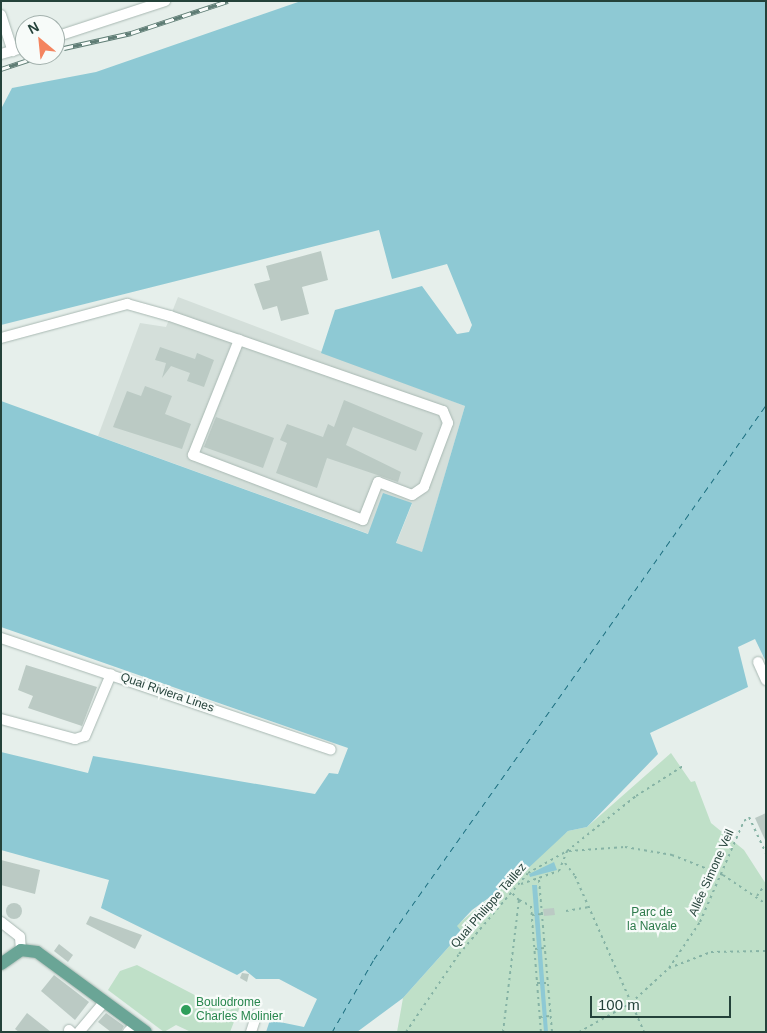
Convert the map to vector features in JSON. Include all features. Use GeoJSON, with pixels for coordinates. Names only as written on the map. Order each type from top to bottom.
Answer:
{"type":"FeatureCollection","features":[{"type":"Feature","properties":{"kind":"main road"},"geometry":{"type":"LineString","coordinates":[[1,964],[21,950],[37,952],[105,1001],[136,1029]]}},
{"type":"Feature","properties":{"kind":"street"},"geometry":{"type":"LineString","coordinates":[[65,34],[165,1]]}},
{"type":"Feature","properties":{"kind":"street"},"geometry":{"type":"LineString","coordinates":[[1,15],[13,51],[1,54]]}},
{"type":"Feature","properties":{"kind":"street"},"geometry":{"type":"LineString","coordinates":[[1,338],[127,304],[170,316],[239,340],[443,411],[448,423],[424,487],[412,495],[378,482],[363,520],[193,454],[239,340]]}},
{"type":"Feature","properties":{"kind":"street","name":"Quai Riviera Lines"},"geometry":{"type":"LineString","coordinates":[[1,638],[331,750]]}},
{"type":"Feature","properties":{"kind":"street"},"geometry":{"type":"LineString","coordinates":[[758,662],[766,680]]}},
{"type":"Feature","properties":{"kind":"street"},"geometry":{"type":"LineString","coordinates":[[1,719],[75,739],[85,736],[111,674]]}},
{"type":"Feature","properties":{"kind":"street"},"geometry":{"type":"LineString","coordinates":[[1,922],[20,937],[21,950]]}},
{"type":"Feature","properties":{"kind":"street"},"geometry":{"type":"LineString","coordinates":[[80,1032],[105,1001]]}},
{"type":"Feature","properties":{"kind":"street"},"geometry":{"type":"LineString","coordinates":[[251,1032],[257,1014]]}},
{"type":"Feature","properties":{"kind":"path","name":"Quai Philippe Taillez"},"geometry":{"type":"LineString","coordinates":[[406,1032],[459,954],[511,892],[538,864],[566,851],[636,796],[683,766]]}},
{"type":"Feature","properties":{"kind":"path","name":"Allée Simone Veil"},"geometry":{"type":"LineString","coordinates":[[579,1032],[631,1003],[669,968],[700,922],[723,875],[744,821],[749,818],[766,853]]}},
{"type":"Feature","properties":{"kind":"path"},"geometry":{"type":"LineString","coordinates":[[519,884],[539,880],[559,871],[565,862],[566,851],[625,847],[649,851],[723,875],[757,896],[766,904]]}},
{"type":"Feature","properties":{"kind":"path"},"geometry":{"type":"LineString","coordinates":[[565,862],[588,906],[644,1032]]}},
{"type":"Feature","properties":{"kind":"path"},"geometry":{"type":"LineString","coordinates":[[539,880],[552,1032]]}},
{"type":"Feature","properties":{"kind":"path"},"geometry":{"type":"LineString","coordinates":[[757,896],[764,886]]}},
{"type":"Feature","properties":{"kind":"path"},"geometry":{"type":"LineString","coordinates":[[511,892],[519,900],[530,906],[532,915],[541,1032]]}},
{"type":"Feature","properties":{"kind":"path"},"geometry":{"type":"LineString","coordinates":[[503,1032],[519,900]]}},
{"type":"Feature","properties":{"kind":"path"},"geometry":{"type":"LineString","coordinates":[[566,911],[588,906]]}},
{"type":"Feature","properties":{"kind":"path"},"geometry":{"type":"LineString","coordinates":[[532,915],[542,914]]}},
{"type":"Feature","properties":{"kind":"path"},"geometry":{"type":"LineString","coordinates":[[535,949],[544,948]]}},
{"type":"Feature","properties":{"kind":"path"},"geometry":{"type":"LineString","coordinates":[[669,968],[711,952],[766,951]]}},
{"type":"Feature","properties":{"kind":"path"},"geometry":{"type":"LineString","coordinates":[[537,984],[547,983]]}},
{"type":"Feature","properties":{"kind":"path"},"geometry":{"type":"LineString","coordinates":[[540,1017],[550,1016]]}},
{"type":"Feature","properties":{"kind":"shaded area"},"geometry":{"type":"Polygon","coordinates":[[[178,297],[465,406],[422,553],[396,544],[412,504],[369,534],[98,436],[140,323],[166,327],[178,297]]]}},
{"type":"Feature","properties":{"kind":"green space","name":"Parc de la Navale"},"geometry":{"type":"Polygon","coordinates":[[[671,753],[691,782],[695,781],[711,823],[744,850],[766,884],[766,1032],[397,1032],[403,998],[462,932],[456,926],[568,831],[587,827],[671,753]]]}},
{"type":"Feature","properties":{"kind":"green space"},"geometry":{"type":"Polygon","coordinates":[[[137,965],[212,1004],[230,1010],[241,1004],[230,1032],[191,1032],[176,1025],[164,1032],[108,990],[120,971],[137,965]]]}},
{"type":"Feature","properties":{"kind":"water"},"geometry":{"type":"Polygon","coordinates":[[[301,1],[766,1],[766,662],[755,639],[738,647],[748,687],[650,733],[658,754],[587,827],[568,831],[523,873],[472,910],[457,926],[462,932],[403,998],[357,1032],[266,1032],[270,1020],[304,1027],[317,999],[279,979],[256,979],[245,970],[237,975],[101,908],[109,880],[1,850],[1,752],[88,773],[93,756],[315,794],[329,773],[338,774],[348,748],[1,627],[1,401],[368,534],[383,493],[412,503],[396,543],[422,552],[465,406],[321,353],[335,310],[422,286],[457,334],[469,332],[472,325],[447,264],[392,279],[379,230],[1,325],[1,109],[12,88],[96,72],[301,1]]]}},
{"type":"Feature","properties":{"kind":"water"},"geometry":{"type":"Polygon","coordinates":[[[554,862],[557,870],[530,877],[529,874],[554,862]]]}},
{"type":"Feature","properties":{"kind":"water"},"geometry":{"type":"Polygon","coordinates":[[[532,885],[537,885],[548,1032],[544,1032],[532,885]]]}},
{"type":"Feature","properties":{"kind":"building"},"geometry":{"type":"Polygon","coordinates":[[[321,251],[328,280],[302,287],[309,314],[281,321],[277,306],[263,310],[254,284],[270,280],[266,266],[321,251]]]}},
{"type":"Feature","properties":{"kind":"building"},"geometry":{"type":"Polygon","coordinates":[[[160,347],[195,359],[197,353],[214,360],[204,387],[187,381],[190,373],[171,366],[162,378],[166,363],[155,360],[160,347]]]}},
{"type":"Feature","properties":{"kind":"building"},"geometry":{"type":"Polygon","coordinates":[[[145,386],[172,396],[165,414],[191,424],[182,449],[113,427],[127,391],[141,396],[145,386]]]}},
{"type":"Feature","properties":{"kind":"building"},"geometry":{"type":"Polygon","coordinates":[[[344,400],[423,433],[416,451],[353,427],[346,445],[401,472],[398,482],[327,458],[317,488],[276,473],[287,443],[280,440],[287,424],[323,437],[328,424],[334,427],[344,400]]]}},
{"type":"Feature","properties":{"kind":"building"},"geometry":{"type":"Polygon","coordinates":[[[216,417],[274,438],[263,468],[204,447],[216,417]]]}},
{"type":"Feature","properties":{"kind":"building"},"geometry":{"type":"Polygon","coordinates":[[[26,665],[97,687],[82,726],[28,708],[33,696],[18,690],[26,665]]]}},
{"type":"Feature","properties":{"kind":"building"},"geometry":{"type":"Polygon","coordinates":[[[766,813],[766,842],[755,818],[766,813]]]}},
{"type":"Feature","properties":{"kind":"building"},"geometry":{"type":"Polygon","coordinates":[[[1,860],[40,870],[35,894],[1,885],[1,860]]]}},
{"type":"Feature","properties":{"kind":"building"},"geometry":{"type":"Polygon","coordinates":[[[14,903],[22,911],[14,919],[6,911],[14,903]]]}},
{"type":"Feature","properties":{"kind":"building"},"geometry":{"type":"Polygon","coordinates":[[[554,908],[555,915],[544,916],[543,909],[554,908]]]}},
{"type":"Feature","properties":{"kind":"building"},"geometry":{"type":"Polygon","coordinates":[[[90,916],[142,935],[135,949],[86,924],[90,916]]]}},
{"type":"Feature","properties":{"kind":"building"},"geometry":{"type":"Polygon","coordinates":[[[59,944],[73,955],[68,962],[54,951],[59,944]]]}},
{"type":"Feature","properties":{"kind":"building"},"geometry":{"type":"Polygon","coordinates":[[[242,973],[249,974],[247,982],[240,978],[242,973]]]}},
{"type":"Feature","properties":{"kind":"building"},"geometry":{"type":"Polygon","coordinates":[[[54,975],[89,1002],[75,1020],[41,991],[54,975]]]}},
{"type":"Feature","properties":{"kind":"building"},"geometry":{"type":"Polygon","coordinates":[[[27,1013],[51,1032],[19,1032],[15,1029],[27,1013]]]}},
{"type":"Feature","properties":{"kind":"building"},"geometry":{"type":"Polygon","coordinates":[[[106,1013],[124,1026],[121,1032],[111,1032],[98,1022],[106,1013]]]}},
{"type":"Feature","properties":{"kind":"ferry route"},"geometry":{"type":"LineString","coordinates":[[332,1032],[374,959],[766,405]]}},
{"type":"Feature","properties":{"kind":"railway"},"geometry":{"type":"LineString","coordinates":[[65,48],[131,33],[228,1]]}},
{"type":"Feature","properties":{"kind":"railway"},"geometry":{"type":"LineString","coordinates":[[1,69],[15,64]]}},
{"type":"Feature","properties":{"kind":"place","name":"Boulodrome Charles Molinier"},"geometry":{"type":"Point","coordinates":[186,1010]}}]}
